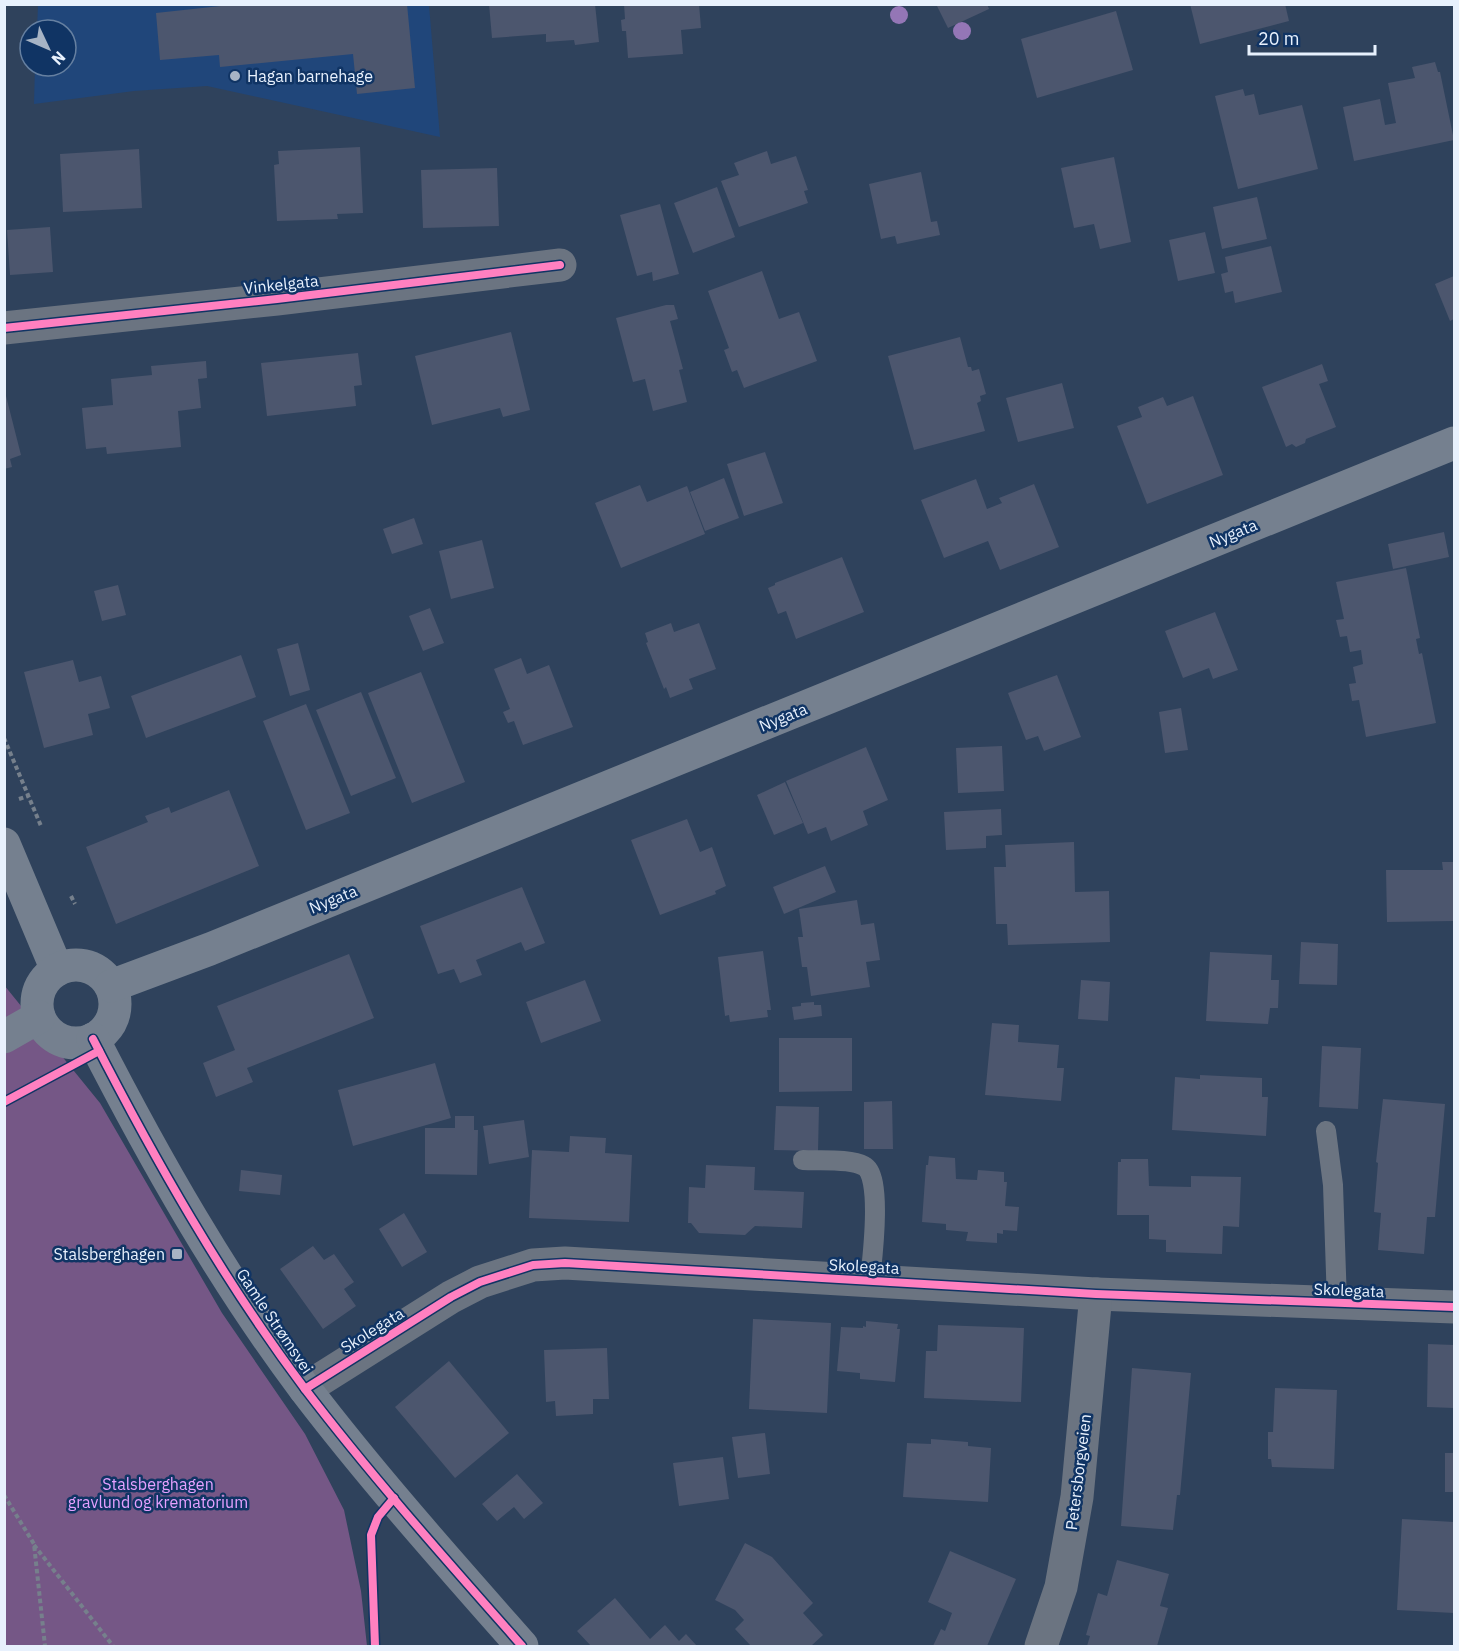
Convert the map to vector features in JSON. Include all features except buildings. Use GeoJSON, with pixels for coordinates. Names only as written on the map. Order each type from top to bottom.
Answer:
{"type":"FeatureCollection","features":[{"type":"Feature","properties":{"kind":"main road","name":"Nygata"},"geometry":{"type":"LineString","coordinates":[[111,986],[221,945],[1455,443]]}},
{"type":"Feature","properties":{"kind":"main road"},"geometry":{"type":"LineString","coordinates":[[4,844],[57,970]]}},
{"type":"Feature","properties":{"kind":"main road"},"geometry":{"type":"LineString","coordinates":[[72,965],[87,966],[101,974],[111,986],[115,1001],[112,1016],[105,1030],[93,1039],[80,1043],[67,1042],[45,1028],[39,1017],[37,1004],[39,990],[46,979],[57,970],[72,965]]}},
{"type":"Feature","properties":{"kind":"main road"},"geometry":{"type":"LineString","coordinates":[[4,1037],[39,1017]]}},
{"type":"Feature","properties":{"kind":"main road","name":"Gamle Strømsvei"},"geometry":{"type":"LineString","coordinates":[[93,1039],[158,1159],[247,1307],[305,1389],[367,1467],[522,1647]]}},
{"type":"Feature","properties":{"kind":"street","name":"Vinkelgata"},"geometry":{"type":"LineString","coordinates":[[4,328],[277,299],[560,265]]}},
{"type":"Feature","properties":{"kind":"street","name":"Skolegata"},"geometry":{"type":"LineString","coordinates":[[305,1389],[451,1297],[480,1282],[533,1265],[601,1264],[1096,1294],[1337,1304],[1455,1306]]}},
{"type":"Feature","properties":{"kind":"street","name":"Petersborgveien"},"geometry":{"type":"LineString","coordinates":[[1041,1647],[1061,1587],[1077,1497],[1096,1294]]}},
{"type":"Feature","properties":{"kind":"lane","name":"Skolegata"},"geometry":{"type":"LineString","coordinates":[[1326,1131],[1333,1185],[1337,1304]]}},
{"type":"Feature","properties":{"kind":"lane","name":"Skolegata"},"geometry":{"type":"LineString","coordinates":[[803,1160],[852,1162],[866,1166],[870,1172],[875,1205],[875,1234],[870,1280]]}},
{"type":"Feature","properties":{"kind":"path"},"geometry":{"type":"LineString","coordinates":[[4,738],[43,831]]}},
{"type":"Feature","properties":{"kind":"path"},"geometry":{"type":"LineString","coordinates":[[19,799],[28,796]]}},
{"type":"Feature","properties":{"kind":"path"},"geometry":{"type":"LineString","coordinates":[[68,891],[75,904]]}},
{"type":"Feature","properties":{"kind":"path"},"geometry":{"type":"LineString","coordinates":[[4,1495],[34,1544],[113,1647]]}},
{"type":"Feature","properties":{"kind":"path"},"geometry":{"type":"LineString","coordinates":[[34,1544],[45,1647]]}},
{"type":"Feature","properties":{"kind":"shaded area","name":"Hagan barnehage"},"geometry":{"type":"Polygon","coordinates":[[[38,5],[429,5],[440,137],[207,86],[134,91],[34,104],[35,78],[78,78],[78,18],[37,18],[38,5]]]}},
{"type":"Feature","properties":{"kind":"green space","name":"Stalsberghagen gravlund og krematorium"},"geometry":{"type":"Polygon","coordinates":[[[4,985],[100,1103],[222,1313],[305,1434],[344,1510],[361,1591],[367,1646],[5,1646],[4,985]]]}},
{"type":"Feature","properties":{"kind":"cycle path"},"geometry":{"type":"LineString","coordinates":[[4,328],[277,299],[560,265]]}},
{"type":"Feature","properties":{"kind":"cycle path"},"geometry":{"type":"LineString","coordinates":[[93,1039],[166,1174],[218,1262],[275,1348],[357,1455],[522,1646]]}},
{"type":"Feature","properties":{"kind":"cycle path"},"geometry":{"type":"LineString","coordinates":[[4,1102],[99,1051]]}},
{"type":"Feature","properties":{"kind":"cycle path"},"geometry":{"type":"LineString","coordinates":[[305,1389],[451,1297],[480,1282],[533,1265],[565,1263],[1096,1294],[1454,1307]]}},
{"type":"Feature","properties":{"kind":"cycle path"},"geometry":{"type":"LineString","coordinates":[[375,1646],[371,1535],[378,1517],[394,1498]]}},
{"type":"Feature","properties":{"kind":"place","name":"Hagan barnehage"},"geometry":{"type":"Point","coordinates":[235,76]}},
{"type":"Feature","properties":{"kind":"place","name":"Stalsberghagen"},"geometry":{"type":"Point","coordinates":[177,1254]}}]}
